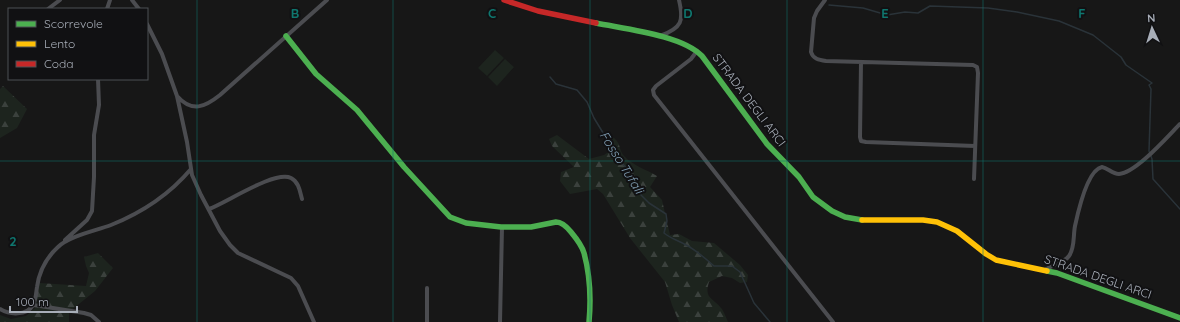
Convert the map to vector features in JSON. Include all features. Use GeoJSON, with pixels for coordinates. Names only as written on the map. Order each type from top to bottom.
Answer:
{"type":"FeatureCollection","features":[{"type":"Feature","properties":{"kind":"street"},"geometry":{"type":"LineString","coordinates":[[49,8],[60,0]]}},
{"type":"Feature","properties":{"kind":"street"},"geometry":{"type":"LineString","coordinates":[[132,0],[138,8]]}},
{"type":"Feature","properties":{"kind":"street"},"geometry":{"type":"LineString","coordinates":[[178,96],[184,103],[190,105],[201,107],[207,105],[226,90],[327,0]]}},
{"type":"Feature","properties":{"kind":"street","name":"STRADA DEGLI ARCI"},"geometry":{"type":"LineString","coordinates":[[504,0],[517,6],[538,11],[660,36],[682,42],[697,51],[767,144],[799,177],[813,197],[830,210],[859,220],[924,220],[937,222],[957,231],[996,260],[1044,270],[1086,283],[1180,318]]}},
{"type":"Feature","properties":{"kind":"street"},"geometry":{"type":"LineString","coordinates":[[660,36],[674,30],[681,22],[682,15],[679,0]]}},
{"type":"Feature","properties":{"kind":"street"},"geometry":{"type":"LineString","coordinates":[[825,0],[817,11],[813,20],[812,55],[816,59],[975,66],[977,68],[974,179]]}},
{"type":"Feature","properties":{"kind":"street"},"geometry":{"type":"LineString","coordinates":[[148,26],[160,49],[178,96],[191,170],[197,188],[220,231],[234,250],[242,256],[288,276],[294,281],[314,322]]}},
{"type":"Feature","properties":{"kind":"street"},"geometry":{"type":"LineString","coordinates":[[286,36],[314,72],[343,96],[357,110],[400,163],[452,218],[461,222],[502,227],[528,227],[554,222],[559,222],[564,226],[581,246],[584,254],[591,298],[589,322]]}},
{"type":"Feature","properties":{"kind":"street"},"geometry":{"type":"LineString","coordinates":[[697,51],[691,59],[656,86],[653,90],[654,95],[833,322]]}},
{"type":"Feature","properties":{"kind":"street"},"geometry":{"type":"LineString","coordinates":[[861,62],[861,141],[975,146]]}},
{"type":"Feature","properties":{"kind":"street"},"geometry":{"type":"LineString","coordinates":[[0,309],[7,313],[17,314],[28,310],[34,305],[37,285],[43,267],[63,242],[87,220],[92,211],[98,80]]}},
{"type":"Feature","properties":{"kind":"street"},"geometry":{"type":"LineString","coordinates":[[1044,270],[1063,261],[1070,255],[1073,245],[1075,224],[1090,176],[1094,170],[1102,166],[1121,174],[1152,154],[1180,124]]}},
{"type":"Feature","properties":{"kind":"street"},"geometry":{"type":"LineString","coordinates":[[63,242],[139,212],[156,201],[191,170]]}},
{"type":"Feature","properties":{"kind":"street"},"geometry":{"type":"LineString","coordinates":[[209,209],[258,185],[282,177],[290,178],[296,182],[302,200]]}},
{"type":"Feature","properties":{"kind":"street"},"geometry":{"type":"LineString","coordinates":[[500,322],[502,227]]}},
{"type":"Feature","properties":{"kind":"street"},"geometry":{"type":"LineString","coordinates":[[427,288],[427,322]]}},
{"type":"Feature","properties":{"kind":"street"},"geometry":{"type":"LineString","coordinates":[[34,305],[84,313],[91,315],[99,322]]}},
{"type":"Feature","properties":{"kind":"green space"},"geometry":{"type":"Polygon","coordinates":[[[495,50],[504,58],[487,76],[478,68],[495,50]]]}},
{"type":"Feature","properties":{"kind":"green space"},"geometry":{"type":"Polygon","coordinates":[[[505,59],[514,67],[497,86],[488,77],[505,59]]]}},
{"type":"Feature","properties":{"kind":"green space"},"geometry":{"type":"Polygon","coordinates":[[[3,86],[27,109],[17,128],[0,138],[0,89],[3,86]]]}},
{"type":"Feature","properties":{"kind":"green space"},"geometry":{"type":"Polygon","coordinates":[[[557,135],[589,159],[604,155],[610,151],[607,139],[610,135],[617,141],[622,153],[627,159],[635,165],[657,176],[650,187],[662,200],[670,235],[679,234],[692,241],[714,243],[740,265],[748,275],[747,282],[740,283],[732,278],[722,276],[709,282],[708,295],[722,309],[728,322],[679,322],[665,282],[630,238],[603,194],[597,189],[570,194],[560,181],[561,172],[574,167],[552,146],[549,139],[557,135]]]}},
{"type":"Feature","properties":{"kind":"green space"},"geometry":{"type":"Polygon","coordinates":[[[98,253],[113,268],[95,291],[69,312],[69,322],[0,322],[0,315],[11,319],[26,316],[35,308],[39,283],[86,286],[89,273],[84,257],[98,253]]]}},
{"type":"Feature","properties":{"kind":"waterway"},"geometry":{"type":"LineString","coordinates":[[829,5],[863,8],[887,15],[905,12],[918,13],[930,6],[988,8],[1017,12],[1059,21],[1093,35],[1121,57],[1126,65],[1152,83],[1149,85],[1151,89],[1149,151],[1152,159],[1153,179],[1180,209]]}},
{"type":"Feature","properties":{"kind":"waterway","name":"Fosso Tufali"},"geometry":{"type":"LineString","coordinates":[[550,77],[556,84],[577,90],[587,102],[594,118],[619,159],[638,183],[641,195],[649,203],[666,214],[667,221],[664,233],[693,249],[714,266],[732,266],[740,272],[754,303],[770,322]]}},
{"type":"Feature","properties":{"kind":"traffic: fast"},"geometry":{"type":"LineString","coordinates":[[596,23],[667,38],[693,49],[702,56],[767,144],[799,177],[813,197],[832,211],[845,217],[862,220]]}},
{"type":"Feature","properties":{"kind":"traffic: fast"},"geometry":{"type":"LineString","coordinates":[[286,36],[316,74],[357,110],[404,167],[450,217],[466,223],[501,227],[531,227],[556,222],[566,227],[580,245],[586,261],[590,288],[589,322]]}},
{"type":"Feature","properties":{"kind":"traffic: fast"},"geometry":{"type":"LineString","coordinates":[[1047,271],[1057,273],[1180,318]]}},
{"type":"Feature","properties":{"kind":"traffic: slow"},"geometry":{"type":"LineString","coordinates":[[862,220],[923,220],[937,222],[957,231],[996,260],[1047,271]]}},
{"type":"Feature","properties":{"kind":"traffic: jam"},"geometry":{"type":"LineString","coordinates":[[504,0],[538,11],[596,23]]}}]}
